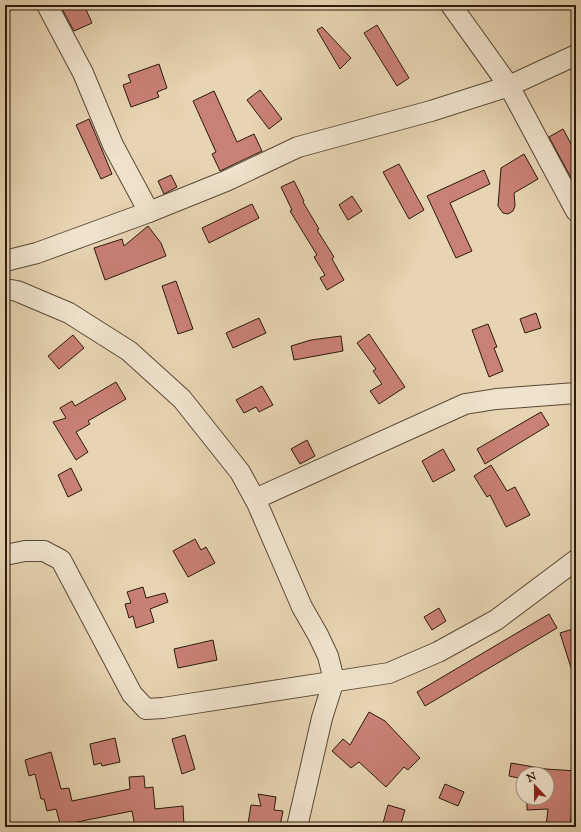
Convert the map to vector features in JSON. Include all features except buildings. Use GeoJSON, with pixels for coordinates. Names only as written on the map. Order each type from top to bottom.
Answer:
{"type":"FeatureCollection","features":[{"type":"Feature","properties":{"kind":"street"},"geometry":{"type":"LineString","coordinates":[[47,5],[83,73],[113,145],[148,212]]}},
{"type":"Feature","properties":{"kind":"street"},"geometry":{"type":"LineString","coordinates":[[450,5],[509,86],[576,211]]}},
{"type":"Feature","properties":{"kind":"street"},"geometry":{"type":"LineString","coordinates":[[5,261],[37,253],[148,212],[226,181],[298,147],[416,115],[509,86],[576,55]]}},
{"type":"Feature","properties":{"kind":"street"},"geometry":{"type":"LineString","coordinates":[[5,289],[17,291],[69,313],[129,351],[182,399],[240,472],[254,499],[302,607],[318,634],[328,656],[334,680],[322,718],[296,827]]}},
{"type":"Feature","properties":{"kind":"street"},"geometry":{"type":"LineString","coordinates":[[254,499],[465,404],[496,399],[576,393]]}},
{"type":"Feature","properties":{"kind":"street"},"geometry":{"type":"LineString","coordinates":[[5,555],[25,551],[44,551],[61,560],[132,694],[146,709],[163,708],[334,680],[389,673],[438,652],[496,620],[576,560]]}}]}
